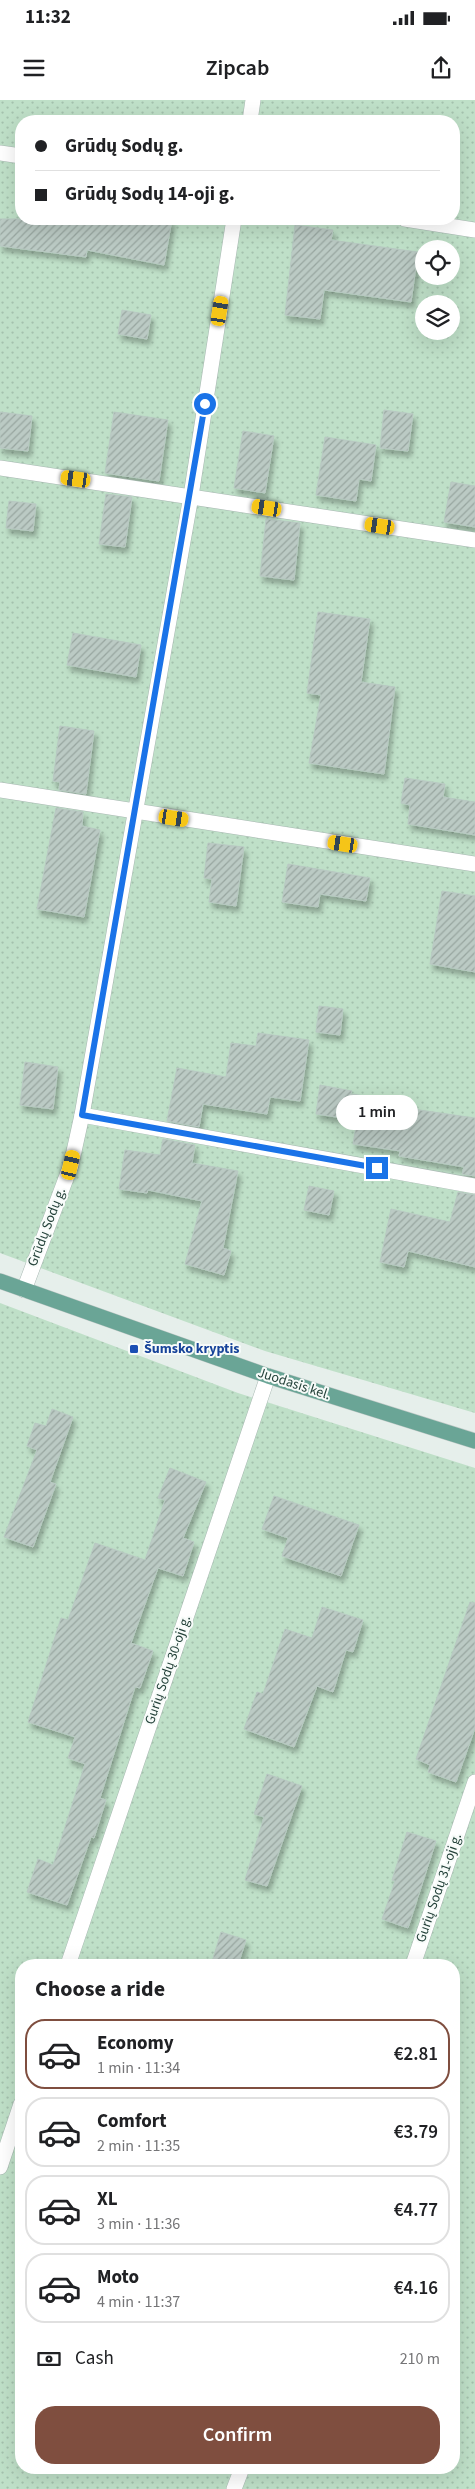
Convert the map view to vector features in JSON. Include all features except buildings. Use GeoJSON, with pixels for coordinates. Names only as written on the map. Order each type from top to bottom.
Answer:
{"type":"FeatureCollection","features":[{"type":"Feature","properties":{"kind":"main road","name":"Juodasis kel."},"geometry":{"type":"LineString","coordinates":[[0,1282],[268,1376],[475,1440]]}},
{"type":"Feature","properties":{"kind":"street"},"geometry":{"type":"LineString","coordinates":[[251,115],[253,100]]}},
{"type":"Feature","properties":{"kind":"street"},"geometry":{"type":"LineString","coordinates":[[0,153],[15,155]]}},
{"type":"Feature","properties":{"kind":"street","name":"Grūdų Sodų g."},"geometry":{"type":"LineString","coordinates":[[24,1290],[71,1165],[82,1115],[191,496],[233,225]]}},
{"type":"Feature","properties":{"kind":"street"},"geometry":{"type":"LineString","coordinates":[[443,225],[475,230]]}},
{"type":"Feature","properties":{"kind":"street"},"geometry":{"type":"LineString","coordinates":[[0,468],[475,540]]}},
{"type":"Feature","properties":{"kind":"street"},"geometry":{"type":"LineString","coordinates":[[0,790],[475,864]]}},
{"type":"Feature","properties":{"kind":"street"},"geometry":{"type":"LineString","coordinates":[[82,1115],[475,1186]]}},
{"type":"Feature","properties":{"kind":"street","name":"Gurių Sodų 30-oji g."},"geometry":{"type":"LineString","coordinates":[[70,1959],[268,1376]]}},
{"type":"Feature","properties":{"kind":"street","name":"Gurių Sodų 31-oji g."},"geometry":{"type":"LineString","coordinates":[[415,1959],[475,1782]]}},
{"type":"Feature","properties":{"kind":"street"},"geometry":{"type":"LineString","coordinates":[[0,2167],[14,2148]]}},
{"type":"Feature","properties":{"kind":"street"},"geometry":{"type":"LineString","coordinates":[[234,2489],[240,2474]]}},
{"type":"Feature","properties":{"kind":"green space"},"geometry":{"type":"Polygon","coordinates":[[[0,100],[475,100],[475,1413],[265,1351],[0,1253],[0,100]]]}},
{"type":"Feature","properties":{"kind":"green space"},"geometry":{"type":"Polygon","coordinates":[[[0,1303],[238,1393],[475,1468],[475,2489],[0,2489],[0,1303]]]}},
{"type":"Feature","properties":{"kind":"place","name":"Šumsko kryptis"},"geometry":{"type":"Point","coordinates":[134,1349]}},
{"type":"Feature","properties":{"kind":"route"},"geometry":{"type":"LineString","coordinates":[[205,404],[182,552],[82,1115],[377,1168]]}}]}
